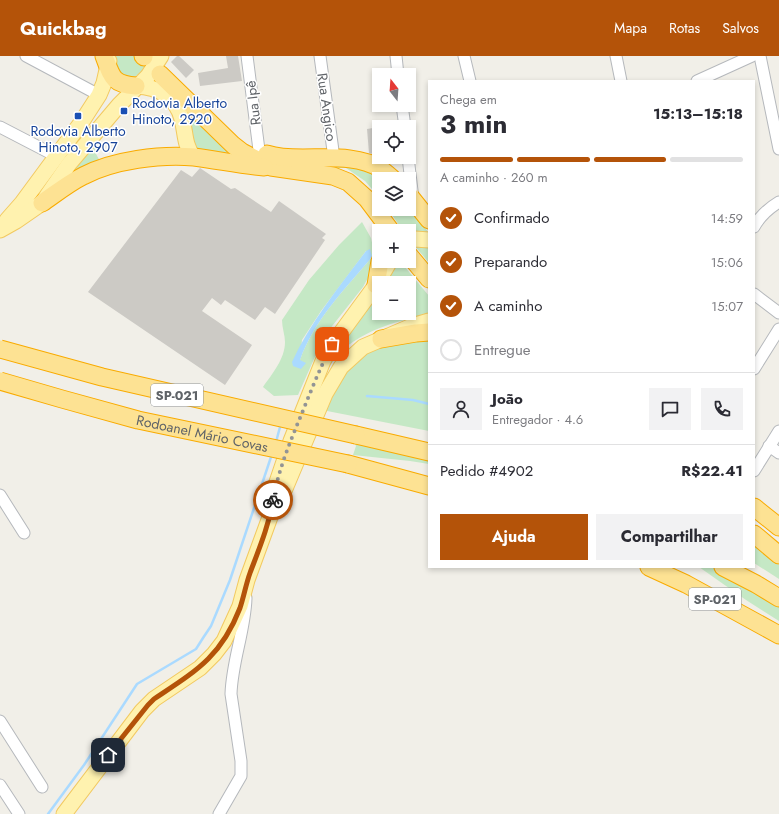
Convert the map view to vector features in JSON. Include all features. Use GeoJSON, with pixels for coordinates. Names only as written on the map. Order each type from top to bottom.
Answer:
{"type":"FeatureCollection","features":[{"type":"Feature","properties":{"kind":"highway"},"geometry":{"type":"LineString","coordinates":[[108,60],[116,81],[125,85],[136,86]]}},
{"type":"Feature","properties":{"kind":"highway"},"geometry":{"type":"LineString","coordinates":[[162,65],[221,122],[246,143],[259,150],[274,156],[285,158],[351,159],[371,165],[385,172]]}},
{"type":"Feature","properties":{"kind":"highway"},"geometry":{"type":"LineString","coordinates":[[162,65],[233,145],[242,152],[271,167]]}},
{"type":"Feature","properties":{"kind":"highway"},"geometry":{"type":"LineString","coordinates":[[42,203],[83,176],[119,163],[138,159],[193,157],[248,166],[271,167],[333,176],[348,182],[367,199],[372,206]]}},
{"type":"Feature","properties":{"kind":"highway"},"geometry":{"type":"LineString","coordinates":[[416,203],[428,219]]}},
{"type":"Feature","properties":{"kind":"highway"},"geometry":{"type":"LineString","coordinates":[[416,263],[428,278]]}},
{"type":"Feature","properties":{"kind":"highway"},"geometry":{"type":"LineString","coordinates":[[381,339],[428,332]]}},
{"type":"Feature","properties":{"kind":"highway","name":"SP-021"},"geometry":{"type":"LineString","coordinates":[[0,349],[102,378],[428,452]]}},
{"type":"Feature","properties":{"kind":"highway","name":"Rodoanel Mário Covas"},"geometry":{"type":"LineString","coordinates":[[0,381],[62,400],[138,420],[348,464],[428,486]]}},
{"type":"Feature","properties":{"kind":"highway"},"geometry":{"type":"LineString","coordinates":[[755,508],[777,522]]}},
{"type":"Feature","properties":{"kind":"highway"},"geometry":{"type":"LineString","coordinates":[[755,535],[779,555]]}},
{"type":"Feature","properties":{"kind":"highway","name":"SP-021"},"geometry":{"type":"LineString","coordinates":[[651,568],[686,584],[779,635]]}},
{"type":"Feature","properties":{"kind":"highway","name":"SP-021"},"geometry":{"type":"LineString","coordinates":[[725,568],[779,598]]}},
{"type":"Feature","properties":{"kind":"main road"},"geometry":{"type":"LineString","coordinates":[[1,229],[70,139],[99,95],[104,83],[108,60]]}},
{"type":"Feature","properties":{"kind":"main road"},"geometry":{"type":"LineString","coordinates":[[1,229],[16,221],[42,203],[69,164],[119,105],[136,86],[162,65]]}},
{"type":"Feature","properties":{"kind":"main road"},"geometry":{"type":"LineString","coordinates":[[136,86],[155,88],[172,100],[180,112],[183,121],[185,143],[193,157]]}},
{"type":"Feature","properties":{"kind":"main road"},"geometry":{"type":"LineString","coordinates":[[416,240],[428,240]]}},
{"type":"Feature","properties":{"kind":"main road"},"geometry":{"type":"LineString","coordinates":[[270,517],[275,488],[288,448],[323,361],[332,344],[372,290]]}},
{"type":"Feature","properties":{"kind":"main road"},"geometry":{"type":"LineString","coordinates":[[64,814],[142,711],[154,699],[200,668],[224,641],[240,606],[247,580],[270,517],[284,491],[325,394],[341,367],[363,347],[412,326],[428,321]]}},
{"type":"Feature","properties":{"kind":"street"},"geometry":{"type":"LineString","coordinates":[[26,56],[99,95]]}},
{"type":"Feature","properties":{"kind":"street","name":"Rua Ipê"},"geometry":{"type":"LineString","coordinates":[[247,56],[259,150]]}},
{"type":"Feature","properties":{"kind":"street","name":"Rua Angico"},"geometry":{"type":"LineString","coordinates":[[320,56],[334,158]]}},
{"type":"Feature","properties":{"kind":"street"},"geometry":{"type":"LineString","coordinates":[[396,56],[397,68]]}},
{"type":"Feature","properties":{"kind":"street"},"geometry":{"type":"LineString","coordinates":[[464,56],[470,80]]}},
{"type":"Feature","properties":{"kind":"street"},"geometry":{"type":"LineString","coordinates":[[616,56],[621,80]]}},
{"type":"Feature","properties":{"kind":"street"},"geometry":{"type":"LineString","coordinates":[[699,80],[752,56]]}},
{"type":"Feature","properties":{"kind":"street"},"geometry":{"type":"LineString","coordinates":[[760,56],[779,149]]}},
{"type":"Feature","properties":{"kind":"street"},"geometry":{"type":"LineString","coordinates":[[0,127],[56,156]]}},
{"type":"Feature","properties":{"kind":"street"},"geometry":{"type":"LineString","coordinates":[[755,223],[766,211],[779,202]]}},
{"type":"Feature","properties":{"kind":"street"},"geometry":{"type":"LineString","coordinates":[[755,295],[779,313]]}},
{"type":"Feature","properties":{"kind":"street"},"geometry":{"type":"LineString","coordinates":[[755,366],[779,329]]}},
{"type":"Feature","properties":{"kind":"street"},"geometry":{"type":"LineString","coordinates":[[755,470],[775,450],[779,431]]}},
{"type":"Feature","properties":{"kind":"street"},"geometry":{"type":"LineString","coordinates":[[0,495],[24,533]]}},
{"type":"Feature","properties":{"kind":"street"},"geometry":{"type":"LineString","coordinates":[[219,814],[241,776],[241,761],[231,694],[234,667],[246,606],[247,580]]}},
{"type":"Feature","properties":{"kind":"street"},"geometry":{"type":"LineString","coordinates":[[0,721],[42,787]]}},
{"type":"Feature","properties":{"kind":"street"},"geometry":{"type":"LineString","coordinates":[[0,785],[19,814]]}},
{"type":"Feature","properties":{"kind":"green space"},"geometry":{"type":"Polygon","coordinates":[[[114,56],[135,56],[147,66],[137,75],[124,80],[113,60],[114,56]]]}},
{"type":"Feature","properties":{"kind":"green space"},"geometry":{"type":"Polygon","coordinates":[[[181,106],[242,158],[194,150],[181,106]]]}},
{"type":"Feature","properties":{"kind":"green space"},"geometry":{"type":"Polygon","coordinates":[[[94,143],[96,154],[100,161],[65,174],[94,143]]]}},
{"type":"Feature","properties":{"kind":"green space"},"geometry":{"type":"Polygon","coordinates":[[[280,162],[362,165],[372,172],[372,189],[365,181],[346,168],[318,168],[280,162]]]}},
{"type":"Feature","properties":{"kind":"green space"},"geometry":{"type":"Polygon","coordinates":[[[393,216],[416,216],[428,232],[416,232],[416,224],[398,224],[393,216]]]}},
{"type":"Feature","properties":{"kind":"green space"},"geometry":{"type":"Polygon","coordinates":[[[362,222],[372,243],[372,257],[372,262],[369,276],[363,287],[329,330],[318,350],[298,395],[274,396],[263,387],[283,354],[285,337],[282,320],[309,280],[339,245],[362,222]],[[366,251],[321,311],[302,340],[300,360],[313,332],[341,293],[372,257],[366,251]]]}},
{"type":"Feature","properties":{"kind":"green space"},"geometry":{"type":"Polygon","coordinates":[[[416,246],[428,248],[428,262],[416,246]]]}},
{"type":"Feature","properties":{"kind":"green space"},"geometry":{"type":"Polygon","coordinates":[[[391,268],[406,268],[412,276],[386,276],[391,268]]]}},
{"type":"Feature","properties":{"kind":"green space"},"geometry":{"type":"Polygon","coordinates":[[[416,280],[428,295],[428,314],[416,317],[416,280]]]}},
{"type":"Feature","properties":{"kind":"green space"},"geometry":{"type":"Polygon","coordinates":[[[372,296],[372,320],[406,320],[366,334],[354,341],[333,359],[330,357],[372,296]]]}},
{"type":"Feature","properties":{"kind":"green space"},"geometry":{"type":"Polygon","coordinates":[[[428,334],[428,431],[322,410],[345,370],[373,346],[428,334]]]}},
{"type":"Feature","properties":{"kind":"green space"},"geometry":{"type":"Polygon","coordinates":[[[352,438],[428,452],[428,464],[353,455],[356,446],[352,438]]]}},
{"type":"Feature","properties":{"kind":"green space"},"geometry":{"type":"Polygon","coordinates":[[[755,545],[779,565],[779,579],[755,564],[755,545]]]}},
{"type":"Feature","properties":{"kind":"green space"},"geometry":{"type":"Polygon","coordinates":[[[700,568],[724,568],[779,601],[779,621],[700,568]]]}},
{"type":"Feature","properties":{"kind":"water"},"geometry":{"type":"Polygon","coordinates":[[[370,249],[372,257],[322,318],[306,345],[300,360],[306,363],[301,369],[293,366],[292,362],[308,332],[366,251],[370,249]]]}},
{"type":"Feature","properties":{"kind":"building"},"geometry":{"type":"Polygon","coordinates":[[[179,56],[194,70],[186,78],[171,62],[179,56]]]}},
{"type":"Feature","properties":{"kind":"building"},"geometry":{"type":"Polygon","coordinates":[[[226,56],[238,56],[242,81],[200,86],[198,73],[228,68],[226,56]]]}},
{"type":"Feature","properties":{"kind":"building"},"geometry":{"type":"Polygon","coordinates":[[[372,128],[372,154],[369,153],[367,129],[372,128]]]}},
{"type":"Feature","properties":{"kind":"building"},"geometry":{"type":"Polygon","coordinates":[[[200,168],[231,189],[235,188],[271,212],[279,201],[326,234],[322,238],[325,240],[275,314],[265,307],[255,320],[225,300],[221,305],[212,298],[202,311],[252,345],[225,385],[88,292],[181,170],[192,177],[200,168]]]}},
{"type":"Feature","properties":{"kind":"waterway"},"geometry":{"type":"LineString","coordinates":[[367,396],[413,400],[428,404]]}},
{"type":"Feature","properties":{"kind":"waterway"},"geometry":{"type":"LineString","coordinates":[[276,442],[280,427]]}},
{"type":"Feature","properties":{"kind":"waterway"},"geometry":{"type":"LineString","coordinates":[[48,814],[84,765],[137,684],[196,649],[211,626],[230,580],[272,454]]}},
{"type":"Feature","properties":{"kind":"way so far"},"geometry":{"type":"LineString","coordinates":[[273,500],[275,488],[291,441],[323,361],[332,344]]}},
{"type":"Feature","properties":{"kind":"place","name":"Rodovia Alberto Hinoto, 2920"},"geometry":{"type":"Point","coordinates":[124,111]}},
{"type":"Feature","properties":{"kind":"place","name":"Rodovia Alberto Hinoto, 2907"},"geometry":{"type":"Point","coordinates":[78,116]}},
{"type":"Feature","properties":{"kind":"route"},"geometry":{"type":"LineString","coordinates":[[108,755],[142,711],[154,699],[200,668],[224,641],[240,606],[247,580],[270,517],[273,500]]}}]}
